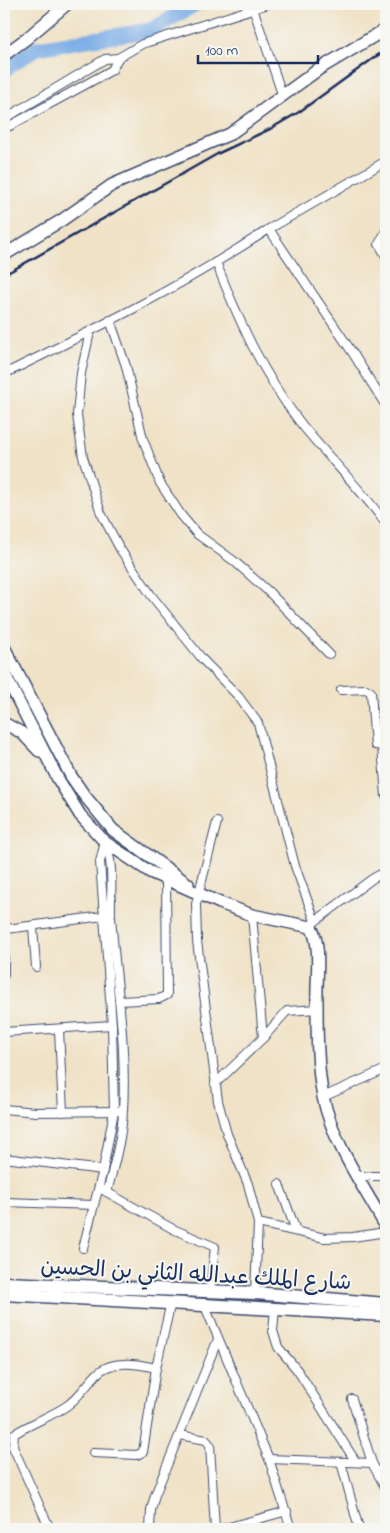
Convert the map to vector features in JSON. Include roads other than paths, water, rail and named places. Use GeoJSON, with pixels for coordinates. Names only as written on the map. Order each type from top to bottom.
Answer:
{"type":"FeatureCollection","features":[{"type":"Feature","properties":{"kind":"main road","name":"شارع الملك عبدالله الثاني بن الحسين"},"geometry":{"type":"LineString","coordinates":[[4,1283],[255,1293],[386,1304]]}},
{"type":"Feature","properties":{"kind":"main road","name":"شارع الملك عبدالله الثاني بن الحسين"},"geometry":{"type":"LineString","coordinates":[[4,1294],[386,1315]]}},
{"type":"Feature","properties":{"kind":"street"},"geometry":{"type":"LineString","coordinates":[[4,55],[26,39],[66,4]]}},
{"type":"Feature","properties":{"kind":"street"},"geometry":{"type":"LineString","coordinates":[[4,119],[105,60],[118,58],[142,44],[268,4]]}},
{"type":"Feature","properties":{"kind":"street"},"geometry":{"type":"LineString","coordinates":[[253,8],[282,94]]}},
{"type":"Feature","properties":{"kind":"street"},"geometry":{"type":"LineString","coordinates":[[4,255],[62,220],[112,185],[219,140],[282,94],[362,42],[386,29]]}},
{"type":"Feature","properties":{"kind":"street"},"geometry":{"type":"LineString","coordinates":[[4,129],[104,75],[112,70],[118,58]]}},
{"type":"Feature","properties":{"kind":"street"},"geometry":{"type":"LineString","coordinates":[[97,64],[104,75]]}},
{"type":"Feature","properties":{"kind":"street"},"geometry":{"type":"LineString","coordinates":[[4,374],[90,332],[216,262],[386,161]]}},
{"type":"Feature","properties":{"kind":"street"},"geometry":{"type":"LineString","coordinates":[[268,230],[354,355],[386,406]]}},
{"type":"Feature","properties":{"kind":"street"},"geometry":{"type":"LineString","coordinates":[[386,231],[379,244],[386,256]]}},
{"type":"Feature","properties":{"kind":"street"},"geometry":{"type":"LineString","coordinates":[[216,262],[229,296],[262,367],[299,420],[386,524]]}},
{"type":"Feature","properties":{"kind":"street"},"geometry":{"type":"LineString","coordinates":[[110,320],[133,393],[143,439],[160,483],[180,515],[197,534],[234,561],[270,592],[329,654]]}},
{"type":"Feature","properties":{"kind":"street"},"geometry":{"type":"LineString","coordinates":[[90,332],[81,373],[77,414],[83,457],[101,512],[120,549],[151,595],[203,660],[238,696],[258,723],[316,940],[317,1010],[323,1096],[334,1133],[356,1176],[386,1227]]}},
{"type":"Feature","properties":{"kind":"street"},"geometry":{"type":"LineString","coordinates":[[5,654],[71,776],[84,795],[113,830],[166,874],[167,995],[158,999],[119,1001]]}},
{"type":"Feature","properties":{"kind":"street"},"geometry":{"type":"LineString","coordinates":[[4,673],[49,762],[80,815],[105,842],[129,859],[166,874],[202,894],[252,915],[313,924],[372,878],[386,871]]}},
{"type":"Feature","properties":{"kind":"street"},"geometry":{"type":"LineString","coordinates":[[341,690],[366,689],[370,692],[375,745],[384,746],[386,796]]}},
{"type":"Feature","properties":{"kind":"street"},"geometry":{"type":"LineString","coordinates":[[4,723],[22,733],[49,762]]}},
{"type":"Feature","properties":{"kind":"street"},"geometry":{"type":"LineString","coordinates":[[217,822],[202,894],[196,909],[197,941],[216,1084],[227,1134],[248,1184],[258,1223],[255,1293]]}},
{"type":"Feature","properties":{"kind":"street"},"geometry":{"type":"LineString","coordinates":[[83,1248],[99,1188],[114,1111],[112,1025],[100,862],[105,842],[113,830]]}},
{"type":"Feature","properties":{"kind":"street"},"geometry":{"type":"LineString","coordinates":[[105,842],[110,858],[111,915],[119,1001],[123,1111],[121,1132],[107,1192]]}},
{"type":"Feature","properties":{"kind":"street"},"geometry":{"type":"LineString","coordinates":[[252,915],[263,1038]]}},
{"type":"Feature","properties":{"kind":"street"},"geometry":{"type":"LineString","coordinates":[[4,932],[7,929],[33,927],[103,916]]}},
{"type":"Feature","properties":{"kind":"street"},"geometry":{"type":"LineString","coordinates":[[33,927],[36,967]]}},
{"type":"Feature","properties":{"kind":"street"},"geometry":{"type":"LineString","coordinates":[[4,938],[4,975]]}},
{"type":"Feature","properties":{"kind":"street"},"geometry":{"type":"LineString","coordinates":[[216,1084],[263,1038],[287,1011],[317,1010]]}},
{"type":"Feature","properties":{"kind":"street"},"geometry":{"type":"LineString","coordinates":[[4,1032],[59,1030],[112,1025]]}},
{"type":"Feature","properties":{"kind":"street"},"geometry":{"type":"LineString","coordinates":[[59,1030],[63,1112]]}},
{"type":"Feature","properties":{"kind":"street"},"geometry":{"type":"LineString","coordinates":[[323,1096],[386,1069]]}},
{"type":"Feature","properties":{"kind":"street"},"geometry":{"type":"LineString","coordinates":[[4,1109],[63,1112],[123,1111]]}},
{"type":"Feature","properties":{"kind":"street"},"geometry":{"type":"LineString","coordinates":[[4,1158],[103,1170]]}},
{"type":"Feature","properties":{"kind":"street"},"geometry":{"type":"LineString","coordinates":[[356,1176],[386,1176]]}},
{"type":"Feature","properties":{"kind":"street"},"geometry":{"type":"LineString","coordinates":[[279,1184],[296,1231]]}},
{"type":"Feature","properties":{"kind":"street"},"geometry":{"type":"LineString","coordinates":[[99,1188],[173,1229],[215,1247],[210,1292]]}},
{"type":"Feature","properties":{"kind":"street"},"geometry":{"type":"LineString","coordinates":[[4,1202],[94,1205]]}},
{"type":"Feature","properties":{"kind":"street"},"geometry":{"type":"LineString","coordinates":[[258,1223],[337,1239],[386,1232]]}},
{"type":"Feature","properties":{"kind":"street"},"geometry":{"type":"LineString","coordinates":[[93,1453],[137,1455],[143,1452],[156,1368],[171,1302]]}},
{"type":"Feature","properties":{"kind":"street"},"geometry":{"type":"LineString","coordinates":[[204,1304],[218,1339],[242,1389],[270,1459],[291,1529]]}},
{"type":"Feature","properties":{"kind":"street"},"geometry":{"type":"LineString","coordinates":[[275,1308],[273,1331],[278,1347],[298,1371],[356,1462]]}},
{"type":"Feature","properties":{"kind":"street"},"geometry":{"type":"LineString","coordinates":[[150,1529],[151,1510],[155,1495],[218,1339]]}},
{"type":"Feature","properties":{"kind":"street"},"geometry":{"type":"LineString","coordinates":[[50,1529],[14,1447],[14,1434],[77,1399],[98,1373],[107,1366],[125,1364],[156,1368]]}},
{"type":"Feature","properties":{"kind":"street"},"geometry":{"type":"LineString","coordinates":[[352,1399],[372,1463],[386,1489]]}},
{"type":"Feature","properties":{"kind":"street"},"geometry":{"type":"LineString","coordinates":[[180,1435],[206,1440],[210,1445],[215,1529]]}},
{"type":"Feature","properties":{"kind":"street"},"geometry":{"type":"LineString","coordinates":[[270,1459],[372,1463]]}},
{"type":"Feature","properties":{"kind":"street"},"geometry":{"type":"LineString","coordinates":[[340,1462],[359,1529]]}},
{"type":"Feature","properties":{"kind":"street"},"geometry":{"type":"LineString","coordinates":[[222,1529],[287,1512]]}},
{"type":"Feature","properties":{"kind":"waterway"},"geometry":{"type":"LineString","coordinates":[[4,70],[37,48],[151,30],[196,4]]}},
{"type":"Feature","properties":{"kind":"railway"},"geometry":{"type":"LineString","coordinates":[[4,275],[219,153],[270,129],[299,112],[378,55],[386,52]]}}]}
